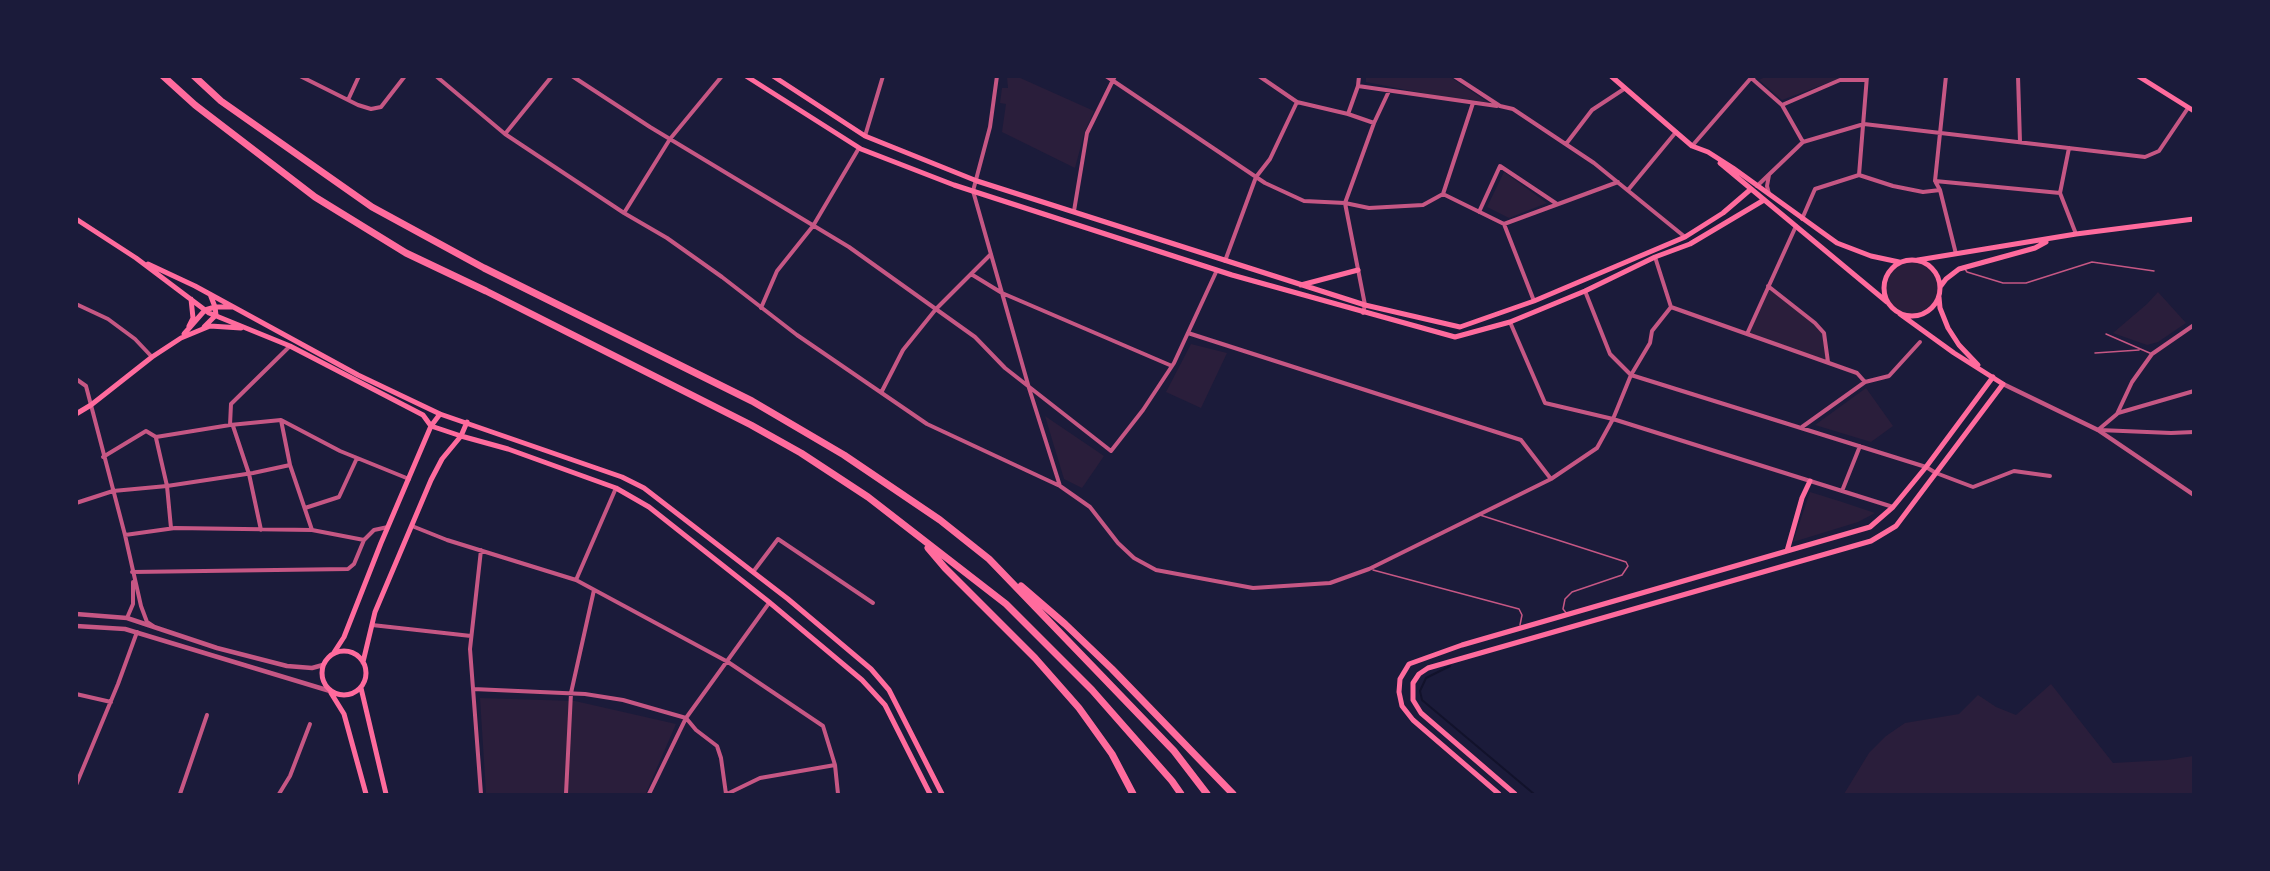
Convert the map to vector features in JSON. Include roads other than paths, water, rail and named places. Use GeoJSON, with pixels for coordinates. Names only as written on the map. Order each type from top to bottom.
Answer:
{"type":"FeatureCollection","features":[{"type":"Feature","properties":{"kind":"highway"},"geometry":{"type":"LineString","coordinates":[[163,76],[195,105],[315,197],[396,247],[771,436],[868,497],[1006,603],[1092,690],[1172,781],[1181,795]]}},
{"type":"Feature","properties":{"kind":"highway"},"geometry":{"type":"LineString","coordinates":[[194,76],[221,101],[372,207],[484,268],[752,401],[844,455],[940,520],[1065,624],[1112,669],[1233,795]]}},
{"type":"Feature","properties":{"kind":"highway"},"geometry":{"type":"LineString","coordinates":[[919,537],[945,568],[1035,658],[1079,708],[1112,754],[1133,795]]}},
{"type":"Feature","properties":{"kind":"highway"},"geometry":{"type":"LineString","coordinates":[[989,559],[1174,751],[1207,795]]}},
{"type":"Feature","properties":{"kind":"main road"},"geometry":{"type":"LineString","coordinates":[[746,76],[859,148],[973,191],[1218,270],[1363,313],[1455,337],[1510,322],[1585,291],[1655,257],[1690,244],[1767,198]]}},
{"type":"Feature","properties":{"kind":"main road"},"geometry":{"type":"LineString","coordinates":[[773,76],[865,136],[977,181],[1365,305],[1460,327],[1534,301],[1685,237],[1723,213],[1754,188]]}},
{"type":"Feature","properties":{"kind":"main road"},"geometry":{"type":"LineString","coordinates":[[1515,795],[1421,713],[1413,700],[1413,683],[1419,674],[1428,668],[1871,541],[1896,526],[2003,384],[1892,309],[1887,302],[1767,198],[1708,152],[1692,146],[1611,76]]}},
{"type":"Feature","properties":{"kind":"main road"},"geometry":{"type":"LineString","coordinates":[[2138,77],[2191,109]]}},
{"type":"Feature","properties":{"kind":"main road"},"geometry":{"type":"LineString","coordinates":[[1767,198],[1837,243],[1871,256],[1899,262],[2050,240],[2076,234],[2193,219]]}},
{"type":"Feature","properties":{"kind":"main road"},"geometry":{"type":"LineString","coordinates":[[76,219],[136,258],[206,310],[290,346],[423,415],[431,426],[508,448],[616,488],[649,507],[675,525],[862,680],[885,705],[930,795]]}},
{"type":"Feature","properties":{"kind":"main road"},"geometry":{"type":"LineString","coordinates":[[1940,287],[1952,274],[1964,267],[2035,248],[2050,240]]}},
{"type":"Feature","properties":{"kind":"main road"},"geometry":{"type":"LineString","coordinates":[[136,258],[210,294],[358,375],[440,414],[629,480],[653,495],[753,572],[871,669],[889,690],[942,795]]}},
{"type":"Feature","properties":{"kind":"main road"},"geometry":{"type":"LineString","coordinates":[[1918,260],[1934,270],[1940,287],[1940,308],[1948,328],[1959,345],[1993,377]]}},
{"type":"Feature","properties":{"kind":"main road"},"geometry":{"type":"LineString","coordinates":[[1887,302],[1883,284],[1892,268],[1899,262]]}},
{"type":"Feature","properties":{"kind":"main road"},"geometry":{"type":"LineString","coordinates":[[1301,285],[1358,270]]}},
{"type":"Feature","properties":{"kind":"main road"},"geometry":{"type":"LineString","coordinates":[[210,294],[216,315]]}},
{"type":"Feature","properties":{"kind":"main road"},"geometry":{"type":"LineString","coordinates":[[1900,314],[1919,316],[1928,312],[1939,297]]}},
{"type":"Feature","properties":{"kind":"main road"},"geometry":{"type":"LineString","coordinates":[[181,338],[193,318],[191,299]]}},
{"type":"Feature","properties":{"kind":"main road"},"geometry":{"type":"LineString","coordinates":[[181,338],[206,310],[215,307],[234,307]]}},
{"type":"Feature","properties":{"kind":"main road"},"geometry":{"type":"LineString","coordinates":[[203,328],[216,315]]}},
{"type":"Feature","properties":{"kind":"main road"},"geometry":{"type":"LineString","coordinates":[[76,414],[181,338],[210,326],[246,328]]}},
{"type":"Feature","properties":{"kind":"main road"},"geometry":{"type":"LineString","coordinates":[[1499,795],[1413,720],[1402,706],[1399,692],[1400,679],[1409,664],[1518,629],[1870,527],[1893,507],[1926,467],[1993,377]]}},
{"type":"Feature","properties":{"kind":"main road"},"geometry":{"type":"LineString","coordinates":[[366,795],[344,714],[322,679],[323,664],[344,637],[431,426],[440,414]]}},
{"type":"Feature","properties":{"kind":"main road"},"geometry":{"type":"LineString","coordinates":[[386,795],[361,688],[366,675],[363,662],[375,612],[412,526],[442,459],[461,436],[467,422]]}},
{"type":"Feature","properties":{"kind":"main road"},"geometry":{"type":"LineString","coordinates":[[1787,551],[1802,498],[1810,481]]}},
{"type":"Feature","properties":{"kind":"main road"},"geometry":{"type":"LineString","coordinates":[[333,654],[340,651],[353,653],[363,662]]}},
{"type":"Feature","properties":{"kind":"main road"},"geometry":{"type":"LineString","coordinates":[[330,691],[343,696],[350,695],[361,688]]}},
{"type":"Feature","properties":{"kind":"street"},"geometry":{"type":"LineString","coordinates":[[300,76],[371,109],[381,107],[405,76]]}},
{"type":"Feature","properties":{"kind":"street"},"geometry":{"type":"LineString","coordinates":[[348,100],[359,76]]}},
{"type":"Feature","properties":{"kind":"street"},"geometry":{"type":"LineString","coordinates":[[436,76],[505,134],[624,213],[667,238],[797,335],[882,391],[927,424],[1060,486],[1090,507],[1118,543],[1134,558],[1156,570],[1253,588],[1330,583],[1369,569],[1551,479],[1597,448],[1613,419],[1631,375],[1650,344],[1652,331],[1671,307]]}},
{"type":"Feature","properties":{"kind":"street"},"geometry":{"type":"LineString","coordinates":[[505,134],[552,76]]}},
{"type":"Feature","properties":{"kind":"street"},"geometry":{"type":"LineString","coordinates":[[572,76],[849,247],[975,337],[1005,368],[1111,451],[1143,410],[1172,366],[1218,270]]}},
{"type":"Feature","properties":{"kind":"street"},"geometry":{"type":"LineString","coordinates":[[624,213],[670,138],[722,76]]}},
{"type":"Feature","properties":{"kind":"street"},"geometry":{"type":"LineString","coordinates":[[865,136],[883,76]]}},
{"type":"Feature","properties":{"kind":"street"},"geometry":{"type":"LineString","coordinates":[[997,76],[990,127],[973,191],[1029,388],[1060,486]]}},
{"type":"Feature","properties":{"kind":"street"},"geometry":{"type":"LineString","coordinates":[[1106,76],[1113,78],[1256,177],[1304,201],[1345,203],[1369,208],[1423,205],[1443,194],[1473,103]]}},
{"type":"Feature","properties":{"kind":"street"},"geometry":{"type":"LineString","coordinates":[[1348,114],[1358,86],[1359,76]]}},
{"type":"Feature","properties":{"kind":"street"},"geometry":{"type":"LineString","coordinates":[[1454,76],[1500,106]]}},
{"type":"Feature","properties":{"kind":"street"},"geometry":{"type":"LineString","coordinates":[[1946,76],[1935,181],[1940,190],[1956,254]]}},
{"type":"Feature","properties":{"kind":"street"},"geometry":{"type":"LineString","coordinates":[[2018,76],[2020,142]]}},
{"type":"Feature","properties":{"kind":"street"},"geometry":{"type":"LineString","coordinates":[[1261,77],[1297,102],[1348,114],[1374,123]]}},
{"type":"Feature","properties":{"kind":"street"},"geometry":{"type":"LineString","coordinates":[[1692,146],[1752,77],[1782,105],[1803,142]]}},
{"type":"Feature","properties":{"kind":"street"},"geometry":{"type":"LineString","coordinates":[[1074,211],[1087,133],[1113,78]]}},
{"type":"Feature","properties":{"kind":"street"},"geometry":{"type":"LineString","coordinates":[[1782,105],[1840,80],[1866,78],[1859,175]]}},
{"type":"Feature","properties":{"kind":"street"},"geometry":{"type":"LineString","coordinates":[[1358,86],[1513,109],[1618,182],[1685,237]]}},
{"type":"Feature","properties":{"kind":"street"},"geometry":{"type":"LineString","coordinates":[[1566,144],[1592,110],[1624,89]]}},
{"type":"Feature","properties":{"kind":"street"},"geometry":{"type":"LineString","coordinates":[[1363,313],[1365,305],[1345,203],[1374,123],[1389,92]]}},
{"type":"Feature","properties":{"kind":"street"},"geometry":{"type":"LineString","coordinates":[[1225,261],[1256,177],[1270,159],[1297,102]]}},
{"type":"Feature","properties":{"kind":"street"},"geometry":{"type":"LineString","coordinates":[[1754,188],[1803,142],[1864,124],[2145,157],[2159,151],[2191,109]]}},
{"type":"Feature","properties":{"kind":"street"},"geometry":{"type":"LineString","coordinates":[[1628,190],[1676,132]]}},
{"type":"Feature","properties":{"kind":"street"},"geometry":{"type":"LineString","coordinates":[[761,308],[777,271],[813,226],[859,148]]}},
{"type":"Feature","properties":{"kind":"street"},"geometry":{"type":"LineString","coordinates":[[2069,148],[2060,193],[2076,234]]}},
{"type":"Feature","properties":{"kind":"street"},"geometry":{"type":"LineString","coordinates":[[1479,212],[1500,166],[1557,204]]}},
{"type":"Feature","properties":{"kind":"street"},"geometry":{"type":"LineString","coordinates":[[1767,198],[1769,174]]}},
{"type":"Feature","properties":{"kind":"street"},"geometry":{"type":"LineString","coordinates":[[1802,219],[1815,189],[1859,175],[1893,186],[1923,192],[1940,190]]}},
{"type":"Feature","properties":{"kind":"street"},"geometry":{"type":"LineString","coordinates":[[1935,181],[2060,193]]}},
{"type":"Feature","properties":{"kind":"street"},"geometry":{"type":"LineString","coordinates":[[1504,224],[1618,182]]}},
{"type":"Feature","properties":{"kind":"street"},"geometry":{"type":"LineString","coordinates":[[1443,194],[1504,224],[1534,301]]}},
{"type":"Feature","properties":{"kind":"street"},"geometry":{"type":"LineString","coordinates":[[1747,334],[1797,226]]}},
{"type":"Feature","properties":{"kind":"street"},"geometry":{"type":"LineString","coordinates":[[882,391],[903,350],[936,309],[991,254]]}},
{"type":"Feature","properties":{"kind":"street"},"geometry":{"type":"LineString","coordinates":[[1655,257],[1671,307]]}},
{"type":"Feature","properties":{"kind":"street"},"geometry":{"type":"LineString","coordinates":[[971,274],[1002,293],[1172,366]]}},
{"type":"Feature","properties":{"kind":"street"},"geometry":{"type":"LineString","coordinates":[[1768,286],[1815,323],[1824,333],[1828,362]]}},
{"type":"Feature","properties":{"kind":"street"},"geometry":{"type":"LineString","coordinates":[[1585,291],[1610,354],[1631,375],[1926,467],[1973,487],[2014,471],[2050,476]]}},
{"type":"Feature","properties":{"kind":"street"},"geometry":{"type":"LineString","coordinates":[[76,304],[108,319],[135,339],[152,357]]}},
{"type":"Feature","properties":{"kind":"street"},"geometry":{"type":"LineString","coordinates":[[1671,307],[1857,373],[1865,382]]}},
{"type":"Feature","properties":{"kind":"street"},"geometry":{"type":"LineString","coordinates":[[1510,322],[1545,403],[1613,419],[1893,507]]}},
{"type":"Feature","properties":{"kind":"street"},"geometry":{"type":"LineString","coordinates":[[2117,414],[2132,382],[2152,354],[2193,325]]}},
{"type":"Feature","properties":{"kind":"street"},"geometry":{"type":"LineString","coordinates":[[1188,333],[1521,440],[1551,479]]}},
{"type":"Feature","properties":{"kind":"street"},"geometry":{"type":"LineString","coordinates":[[1802,427],[1865,382],[1889,376],[1920,342]]}},
{"type":"Feature","properties":{"kind":"street"},"geometry":{"type":"LineString","coordinates":[[261,530],[249,474],[231,425],[231,404],[290,346]]}},
{"type":"Feature","properties":{"kind":"street"},"geometry":{"type":"LineString","coordinates":[[76,379],[86,386],[144,615],[147,622],[155,628]]}},
{"type":"Feature","properties":{"kind":"street"},"geometry":{"type":"LineString","coordinates":[[2003,384],[2098,430],[2193,495]]}},
{"type":"Feature","properties":{"kind":"street"},"geometry":{"type":"LineString","coordinates":[[2098,430],[2117,414],[2193,391]]}},
{"type":"Feature","properties":{"kind":"street"},"geometry":{"type":"LineString","coordinates":[[281,420],[290,465],[312,530]]}},
{"type":"Feature","properties":{"kind":"street"},"geometry":{"type":"LineString","coordinates":[[103,457],[146,431],[156,437],[281,420],[357,458],[409,479]]}},
{"type":"Feature","properties":{"kind":"street"},"geometry":{"type":"LineString","coordinates":[[2098,430],[2193,432]]}},
{"type":"Feature","properties":{"kind":"street"},"geometry":{"type":"LineString","coordinates":[[156,437],[167,486],[171,528]]}},
{"type":"Feature","properties":{"kind":"street"},"geometry":{"type":"LineString","coordinates":[[1842,491],[1860,446]]}},
{"type":"Feature","properties":{"kind":"street"},"geometry":{"type":"LineString","coordinates":[[305,508],[339,497],[357,458]]}},
{"type":"Feature","properties":{"kind":"street"},"geometry":{"type":"LineString","coordinates":[[76,503],[113,491],[249,474],[290,465]]}},
{"type":"Feature","properties":{"kind":"street"},"geometry":{"type":"LineString","coordinates":[[576,580],[616,488]]}},
{"type":"Feature","properties":{"kind":"street"},"geometry":{"type":"LineString","coordinates":[[412,526],[576,580],[728,662],[823,726],[835,765],[838,795]]}},
{"type":"Feature","properties":{"kind":"street"},"geometry":{"type":"LineString","coordinates":[[132,572],[348,569],[354,564],[364,540],[374,530],[388,527]]}},
{"type":"Feature","properties":{"kind":"street"},"geometry":{"type":"LineString","coordinates":[[125,535],[171,528],[312,530],[364,540]]}},
{"type":"Feature","properties":{"kind":"street"},"geometry":{"type":"LineString","coordinates":[[753,572],[778,539],[873,603]]}},
{"type":"Feature","properties":{"kind":"street"},"geometry":{"type":"LineString","coordinates":[[481,550],[470,649],[481,795]]}},
{"type":"Feature","properties":{"kind":"street"},"geometry":{"type":"LineString","coordinates":[[127,618],[134,604],[132,572]]}},
{"type":"Feature","properties":{"kind":"street"},"geometry":{"type":"LineString","coordinates":[[566,795],[571,693],[594,590]]}},
{"type":"Feature","properties":{"kind":"street"},"geometry":{"type":"LineString","coordinates":[[649,795],[686,718],[769,602]]}},
{"type":"Feature","properties":{"kind":"street"},"geometry":{"type":"LineString","coordinates":[[76,614],[127,618],[217,648],[287,666],[303,669],[323,664]]}},
{"type":"Feature","properties":{"kind":"street"},"geometry":{"type":"LineString","coordinates":[[372,625],[471,636]]}},
{"type":"Feature","properties":{"kind":"street"},"geometry":{"type":"LineString","coordinates":[[76,626],[125,629],[137,632],[330,691]]}},
{"type":"Feature","properties":{"kind":"street"},"geometry":{"type":"LineString","coordinates":[[76,785],[137,632]]}},
{"type":"Feature","properties":{"kind":"street"},"geometry":{"type":"LineString","coordinates":[[473,689],[571,693],[623,700],[686,718],[696,730],[717,746],[727,795],[760,778],[835,765]]}},
{"type":"Feature","properties":{"kind":"street"},"geometry":{"type":"LineString","coordinates":[[76,694],[111,702]]}},
{"type":"Feature","properties":{"kind":"street"},"geometry":{"type":"LineString","coordinates":[[180,795],[207,715]]}},
{"type":"Feature","properties":{"kind":"street"},"geometry":{"type":"LineString","coordinates":[[279,795],[290,776],[310,724]]}},
{"type":"Feature","properties":{"kind":"street"},"geometry":{"type":"LineString","coordinates":[[76,768],[84,768]]}},
{"type":"Feature","properties":{"kind":"lane"},"geometry":{"type":"LineString","coordinates":[[1964,267],[1967,272],[2003,283],[2026,283],[2092,262],[2154,271]]}},
{"type":"Feature","properties":{"kind":"lane"},"geometry":{"type":"LineString","coordinates":[[2106,334],[2152,354]]}},
{"type":"Feature","properties":{"kind":"lane"},"geometry":{"type":"LineString","coordinates":[[2095,353],[2141,350]]}},
{"type":"Feature","properties":{"kind":"lane"},"geometry":{"type":"LineString","coordinates":[[1479,514],[1626,562],[1628,566],[1622,575],[1572,592],[1565,599],[1563,609],[1567,615]]}},
{"type":"Feature","properties":{"kind":"lane"},"geometry":{"type":"LineString","coordinates":[[1369,569],[1519,609],[1522,615],[1518,629]]}},
{"type":"Feature","properties":{"kind":"waterway"},"geometry":{"type":"LineString","coordinates":[[1450,666],[1426,678],[1420,691],[1422,700],[1534,794]]}}]}
